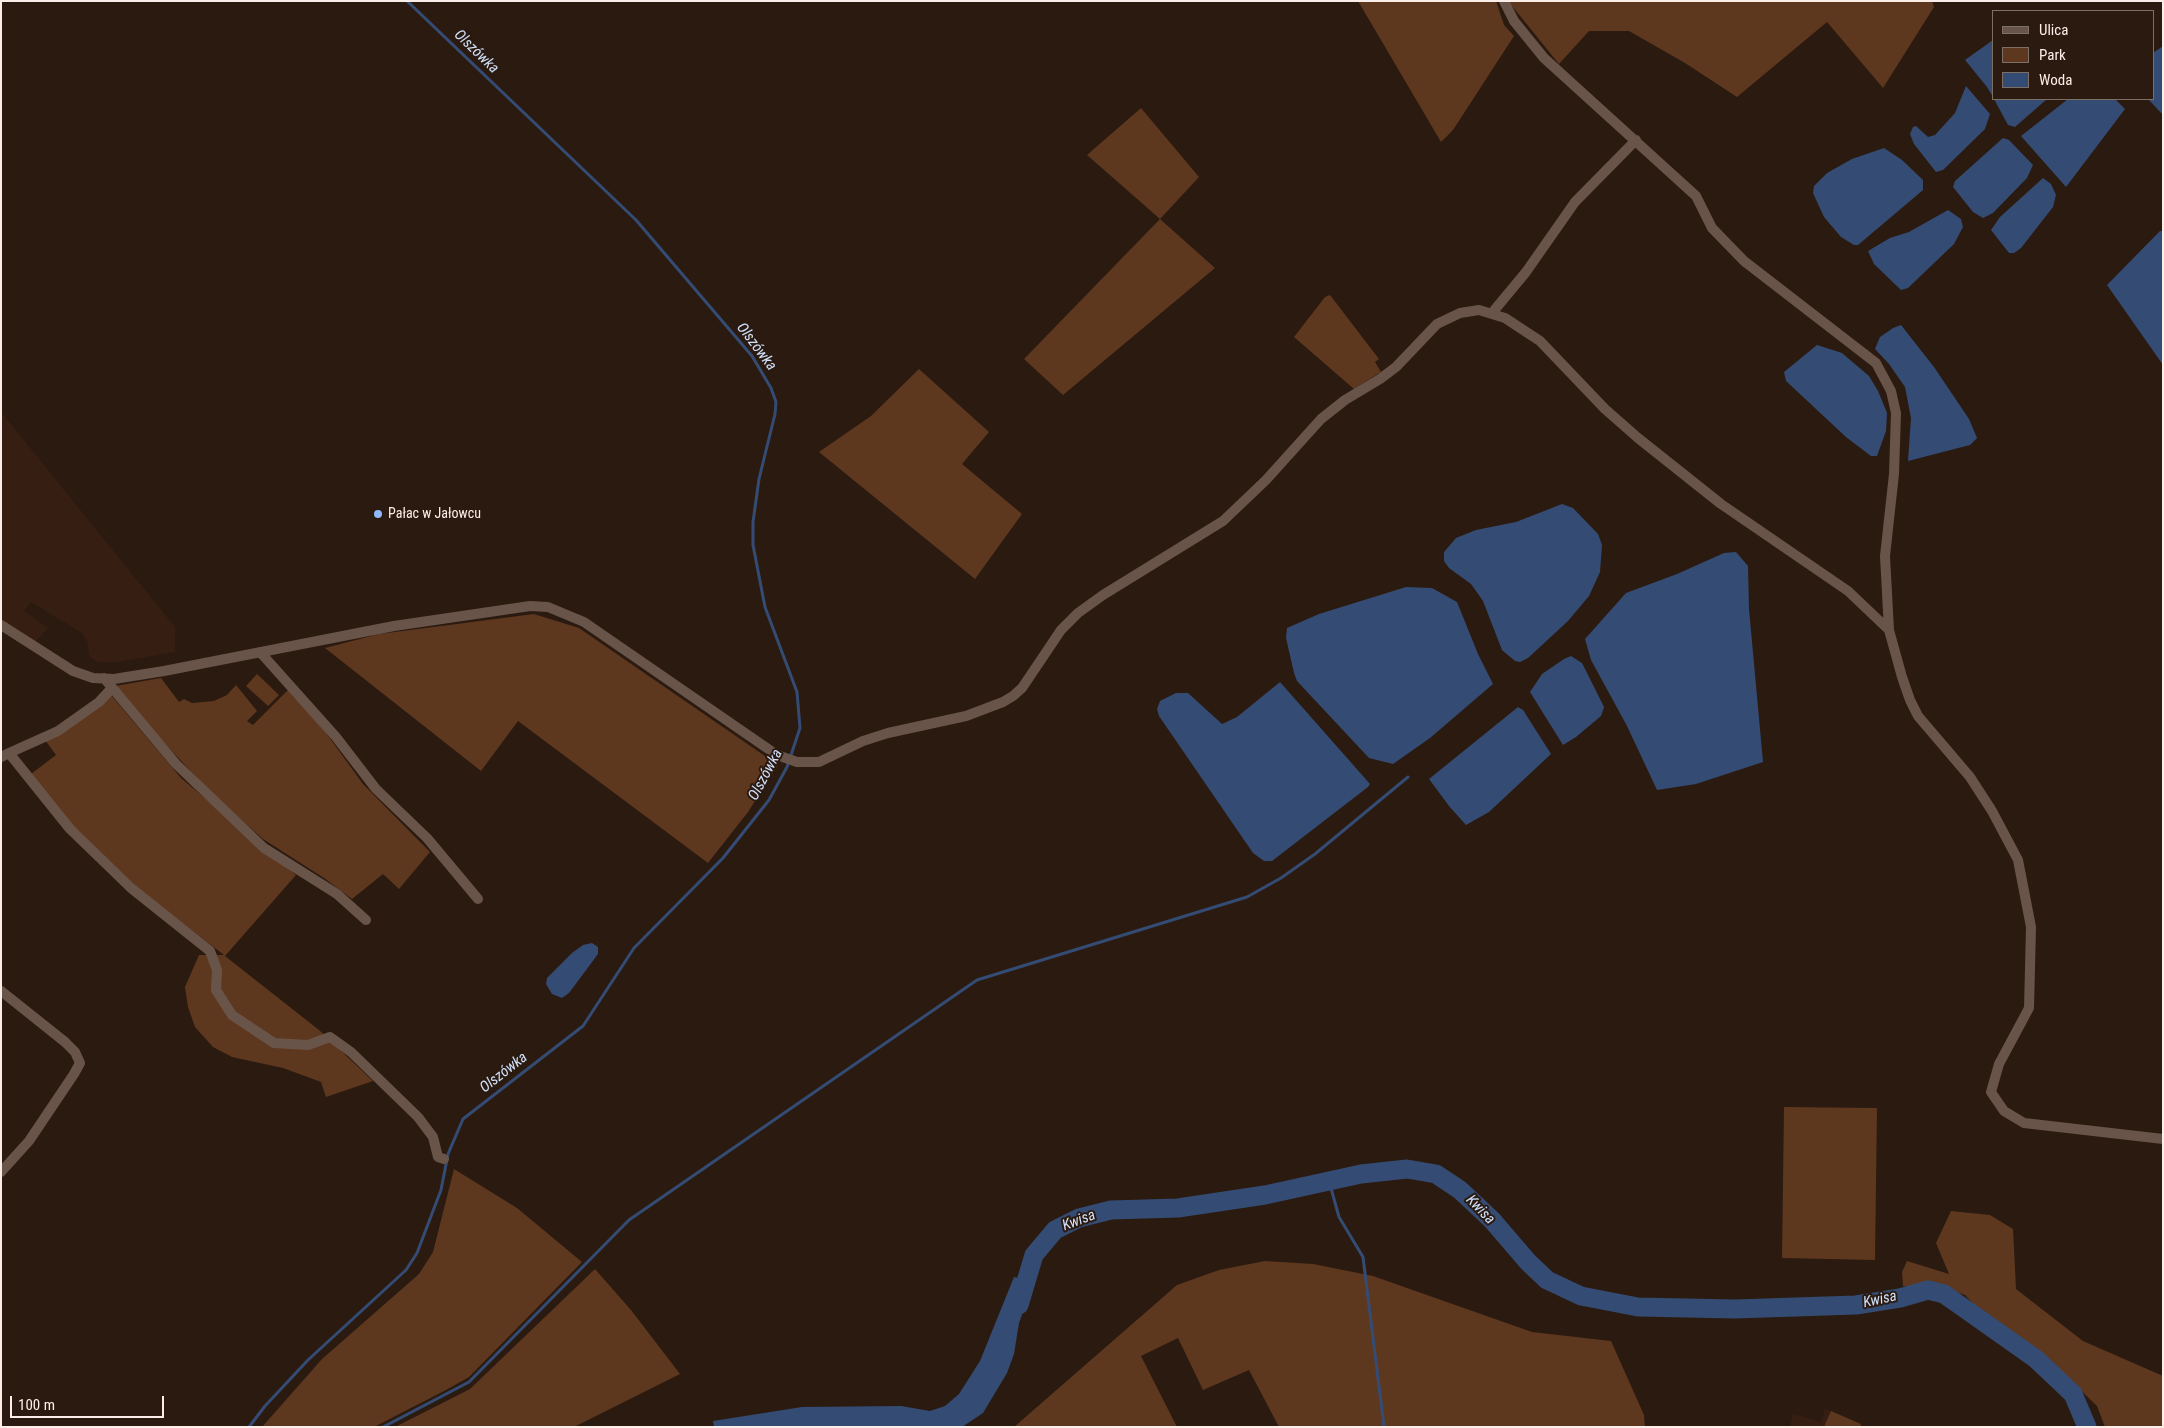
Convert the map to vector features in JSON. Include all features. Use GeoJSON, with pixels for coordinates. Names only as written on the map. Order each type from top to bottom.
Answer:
{"type":"FeatureCollection","features":[{"type":"Feature","properties":{"kind":"street"},"geometry":{"type":"LineString","coordinates":[[1504,1],[1514,21],[1544,58],[1696,196],[1712,228],[1744,261],[1876,362],[1891,391],[1896,413],[1894,474],[1885,556],[1889,630],[1910,700],[1918,716],[1970,777],[1992,812],[2018,860],[2031,927],[2029,1008],[1999,1064],[1991,1092],[2004,1111],[2024,1123],[2163,1139]]}},
{"type":"Feature","properties":{"kind":"street"},"geometry":{"type":"LineString","coordinates":[[1492,313],[1526,272],[1575,202],[1636,140]]}},
{"type":"Feature","properties":{"kind":"street"},"geometry":{"type":"LineString","coordinates":[[1,625],[73,671],[93,678],[104,678],[139,676],[394,626],[530,606],[548,607],[584,622],[777,755],[797,762],[819,762],[863,741],[888,733],[966,716],[1013,696],[1022,688],[1060,630],[1078,613],[1103,595],[1223,520],[1266,480],[1321,419],[1345,400],[1380,380],[1396,367],[1437,324],[1460,313],[1479,310],[1505,318],[1540,341],[1605,408],[1638,438],[1721,504],[1848,591],[1889,630]]}},
{"type":"Feature","properties":{"kind":"street"},"geometry":{"type":"LineString","coordinates":[[260,652],[336,737],[376,790],[426,838],[478,899]]}},
{"type":"Feature","properties":{"kind":"street"},"geometry":{"type":"LineString","coordinates":[[104,678],[176,764],[264,848],[337,894],[366,920]]}},
{"type":"Feature","properties":{"kind":"street"},"geometry":{"type":"LineString","coordinates":[[112,688],[99,702],[58,730],[5,755],[70,829],[131,888],[210,951],[217,970],[216,990],[232,1015],[274,1043],[308,1045],[330,1037],[351,1052],[418,1117],[433,1137],[438,1157],[444,1159]]}},
{"type":"Feature","properties":{"kind":"street"},"geometry":{"type":"LineString","coordinates":[[1,991],[65,1042],[75,1052],[80,1063],[29,1141],[1,1172]]}},
{"type":"Feature","properties":{"kind":"shaded area"},"geometry":{"type":"Polygon","coordinates":[[[1,412],[175,627],[175,652],[117,662],[99,662],[92,659],[89,655],[87,641],[82,633],[31,602],[24,611],[48,628],[34,643],[1,621],[1,412]]]}},
{"type":"Feature","properties":{"kind":"shaded area"},"geometry":{"type":"Polygon","coordinates":[[[1825,1409],[1866,1427],[1790,1427],[1793,1414],[1821,1422],[1825,1409]]]}},
{"type":"Feature","properties":{"kind":"green space"},"geometry":{"type":"Polygon","coordinates":[[[1358,1],[1496,1],[1504,25],[1514,36],[1453,130],[1441,142],[1358,1]]]}},
{"type":"Feature","properties":{"kind":"green space"},"geometry":{"type":"Polygon","coordinates":[[[1508,1],[1932,1],[1934,7],[1883,88],[1827,22],[1737,97],[1685,63],[1629,31],[1589,31],[1559,64],[1508,1]]]}},
{"type":"Feature","properties":{"kind":"green space"},"geometry":{"type":"Polygon","coordinates":[[[1141,108],[1199,177],[1160,219],[1087,155],[1141,108]]]}},
{"type":"Feature","properties":{"kind":"green space"},"geometry":{"type":"Polygon","coordinates":[[[1160,219],[1215,268],[1063,395],[1024,359],[1160,219]]]}},
{"type":"Feature","properties":{"kind":"green space"},"geometry":{"type":"Polygon","coordinates":[[[1330,295],[1379,359],[1375,362],[1381,372],[1354,389],[1294,337],[1325,297],[1330,295]]]}},
{"type":"Feature","properties":{"kind":"green space"},"geometry":{"type":"Polygon","coordinates":[[[919,369],[989,432],[962,464],[1022,514],[975,579],[819,452],[871,416],[919,369]]]}},
{"type":"Feature","properties":{"kind":"green space"},"geometry":{"type":"Polygon","coordinates":[[[534,614],[579,628],[778,765],[748,812],[708,863],[518,721],[481,771],[325,648],[379,634],[534,614]]]}},
{"type":"Feature","properties":{"kind":"green space"},"geometry":{"type":"Polygon","coordinates":[[[257,674],[279,695],[268,706],[246,686],[257,674]]]}},
{"type":"Feature","properties":{"kind":"green space"},"geometry":{"type":"Polygon","coordinates":[[[161,678],[179,702],[184,699],[192,703],[214,701],[227,695],[236,685],[257,711],[247,721],[253,725],[288,690],[321,726],[363,784],[430,852],[399,889],[383,874],[352,899],[324,878],[263,839],[212,794],[115,686],[161,678]]]}},
{"type":"Feature","properties":{"kind":"green space"},"geometry":{"type":"Polygon","coordinates":[[[111,695],[181,778],[296,875],[225,956],[319,1030],[373,1081],[326,1097],[321,1082],[283,1068],[232,1057],[213,1047],[195,1027],[188,1007],[185,987],[199,955],[224,955],[140,890],[73,827],[31,774],[56,755],[45,740],[111,695]]]}},
{"type":"Feature","properties":{"kind":"green space"},"geometry":{"type":"Polygon","coordinates":[[[1784,1107],[1877,1108],[1875,1260],[1782,1258],[1784,1107]]]}},
{"type":"Feature","properties":{"kind":"green space"},"geometry":{"type":"Polygon","coordinates":[[[454,1169],[517,1208],[582,1262],[469,1377],[446,1390],[374,1427],[262,1427],[322,1359],[419,1274],[433,1252],[454,1169]]]}},
{"type":"Feature","properties":{"kind":"green space"},"geometry":{"type":"Polygon","coordinates":[[[1951,1211],[1990,1215],[2013,1229],[2016,1289],[2083,1341],[2163,1376],[2163,1427],[2105,1427],[2097,1406],[2070,1380],[1995,1321],[1993,1324],[1965,1295],[1945,1288],[1903,1286],[1902,1272],[1907,1261],[1949,1274],[1936,1243],[1951,1211]]]}},
{"type":"Feature","properties":{"kind":"green space"},"geometry":{"type":"Polygon","coordinates":[[[1265,1261],[1313,1264],[1373,1276],[1532,1332],[1611,1341],[1644,1415],[1645,1427],[1279,1427],[1249,1370],[1203,1390],[1178,1338],[1141,1356],[1177,1427],[1014,1427],[1177,1285],[1219,1270],[1265,1261]]]}},
{"type":"Feature","properties":{"kind":"green space"},"geometry":{"type":"Polygon","coordinates":[[[595,1269],[631,1310],[680,1374],[574,1427],[395,1427],[470,1389],[595,1269]]]}},
{"type":"Feature","properties":{"kind":"green space"},"geometry":{"type":"Polygon","coordinates":[[[1831,1411],[1861,1424],[1860,1427],[1824,1427],[1831,1411]]]}},
{"type":"Feature","properties":{"kind":"water"},"geometry":{"type":"Polygon","coordinates":[[[1992,41],[1992,95],[1987,87],[1965,60],[1992,41]]]}},
{"type":"Feature","properties":{"kind":"water"},"geometry":{"type":"Polygon","coordinates":[[[2163,46],[2163,115],[2149,100],[2154,100],[2154,52],[2163,46]]]}},
{"type":"Feature","properties":{"kind":"water"},"geometry":{"type":"Polygon","coordinates":[[[1966,86],[1990,114],[1985,129],[1943,170],[1936,172],[1914,144],[1910,134],[1913,127],[1916,126],[1928,137],[1935,135],[1955,113],[1966,86]]]}},
{"type":"Feature","properties":{"kind":"water"},"geometry":{"type":"Polygon","coordinates":[[[1995,100],[2046,100],[2015,127],[2008,125],[1995,100]]]}},
{"type":"Feature","properties":{"kind":"water"},"geometry":{"type":"Polygon","coordinates":[[[2067,100],[2116,100],[2125,109],[2066,187],[2021,136],[2067,100]]]}},
{"type":"Feature","properties":{"kind":"water"},"geometry":{"type":"Polygon","coordinates":[[[2003,138],[2009,140],[2033,165],[2027,178],[1993,213],[1983,218],[1973,212],[1953,187],[1955,181],[2003,138]]]}},
{"type":"Feature","properties":{"kind":"water"},"geometry":{"type":"Polygon","coordinates":[[[1884,148],[1902,160],[1923,180],[1923,190],[1858,245],[1854,245],[1841,237],[1824,217],[1813,193],[1814,186],[1827,173],[1852,159],[1884,148]]]}},
{"type":"Feature","properties":{"kind":"water"},"geometry":{"type":"Polygon","coordinates":[[[2043,178],[2051,184],[2056,195],[2053,207],[2021,248],[2014,253],[2009,253],[1991,230],[2000,217],[2043,178]]]}},
{"type":"Feature","properties":{"kind":"water"},"geometry":{"type":"Polygon","coordinates":[[[1948,210],[1961,219],[1963,227],[1954,244],[1908,288],[1901,290],[1874,264],[1868,251],[1890,238],[1909,232],[1948,210]]]}},
{"type":"Feature","properties":{"kind":"water"},"geometry":{"type":"Polygon","coordinates":[[[2160,231],[2163,231],[2163,365],[2107,285],[2160,231]]]}},
{"type":"Feature","properties":{"kind":"water"},"geometry":{"type":"Polygon","coordinates":[[[1901,325],[1934,367],[1969,419],[1977,438],[1970,445],[1908,461],[1911,418],[1905,387],[1889,364],[1875,349],[1880,337],[1901,325]]]}},
{"type":"Feature","properties":{"kind":"water"},"geometry":{"type":"Polygon","coordinates":[[[1817,345],[1842,353],[1869,376],[1878,391],[1887,413],[1886,431],[1877,456],[1871,456],[1846,437],[1786,381],[1784,372],[1817,345]]]}},
{"type":"Feature","properties":{"kind":"water"},"geometry":{"type":"Polygon","coordinates":[[[1562,504],[1573,508],[1598,534],[1602,545],[1600,572],[1589,596],[1568,621],[1528,658],[1520,662],[1515,661],[1502,650],[1483,601],[1471,584],[1449,568],[1444,561],[1444,552],[1456,538],[1476,530],[1516,522],[1562,504]]]}},
{"type":"Feature","properties":{"kind":"water"},"geometry":{"type":"Polygon","coordinates":[[[1736,552],[1748,566],[1749,609],[1763,762],[1696,784],[1657,790],[1627,726],[1591,660],[1585,639],[1626,593],[1677,574],[1724,553],[1736,552]]]}},
{"type":"Feature","properties":{"kind":"water"},"geometry":{"type":"Polygon","coordinates":[[[1406,587],[1432,588],[1457,602],[1478,654],[1493,684],[1430,738],[1393,764],[1369,758],[1297,681],[1286,638],[1287,628],[1319,614],[1406,587]]]}},
{"type":"Feature","properties":{"kind":"water"},"geometry":{"type":"Polygon","coordinates":[[[1571,656],[1582,663],[1604,707],[1601,716],[1576,737],[1563,745],[1530,692],[1542,674],[1571,656]]]}},
{"type":"Feature","properties":{"kind":"water"},"geometry":{"type":"Polygon","coordinates":[[[1280,682],[1370,784],[1272,861],[1264,861],[1253,853],[1159,716],[1157,709],[1160,701],[1176,693],[1188,693],[1222,724],[1237,717],[1280,682]]]}},
{"type":"Feature","properties":{"kind":"water"},"geometry":{"type":"Polygon","coordinates":[[[1518,707],[1523,710],[1551,754],[1489,812],[1466,825],[1429,779],[1518,707]]]}},
{"type":"Feature","properties":{"kind":"water"},"geometry":{"type":"Polygon","coordinates":[[[592,943],[598,947],[598,954],[569,993],[562,998],[552,994],[546,984],[547,978],[572,953],[583,945],[592,943]]]}},
{"type":"Feature","properties":{"kind":"water"},"geometry":{"type":"Polygon","coordinates":[[[1014,1277],[1034,1282],[1019,1323],[1014,1354],[1007,1373],[983,1413],[962,1427],[714,1427],[713,1421],[802,1407],[901,1406],[930,1411],[945,1406],[959,1394],[980,1361],[1014,1277]]]}},
{"type":"Feature","properties":{"kind":"waterway","name":"Olszówka"},"geometry":{"type":"LineString","coordinates":[[249,1427],[265,1406],[308,1360],[406,1270],[417,1253],[441,1190],[448,1154],[463,1119],[583,1026],[634,948],[723,858],[769,800],[787,767],[800,728],[797,692],[765,607],[753,545],[753,522],[759,479],[775,414],[776,402],[771,388],[752,356],[636,220],[407,1]]}},
{"type":"Feature","properties":{"kind":"waterway"},"geometry":{"type":"LineString","coordinates":[[383,1427],[469,1382],[629,1220],[977,980],[1247,897],[1281,878],[1315,854],[1408,777]]}},
{"type":"Feature","properties":{"kind":"waterway","name":"Kwisa"},"geometry":{"type":"LineString","coordinates":[[1019,1305],[1034,1255],[1055,1230],[1079,1218],[1111,1210],[1178,1208],[1265,1195],[1361,1174],[1407,1169],[1436,1174],[1460,1190],[1492,1220],[1528,1262],[1547,1280],[1581,1296],[1638,1307],[1735,1309],[1856,1305],[1900,1298],[1928,1290],[1944,1294],[2036,1359],[2073,1394],[2087,1427]]}},
{"type":"Feature","properties":{"kind":"waterway"},"geometry":{"type":"LineString","coordinates":[[1329,1181],[1339,1217],[1363,1257],[1384,1427]]}},
{"type":"Feature","properties":{"kind":"place","name":"Pałac w Jałowcu"},"geometry":{"type":"Point","coordinates":[378,514]}}]}
